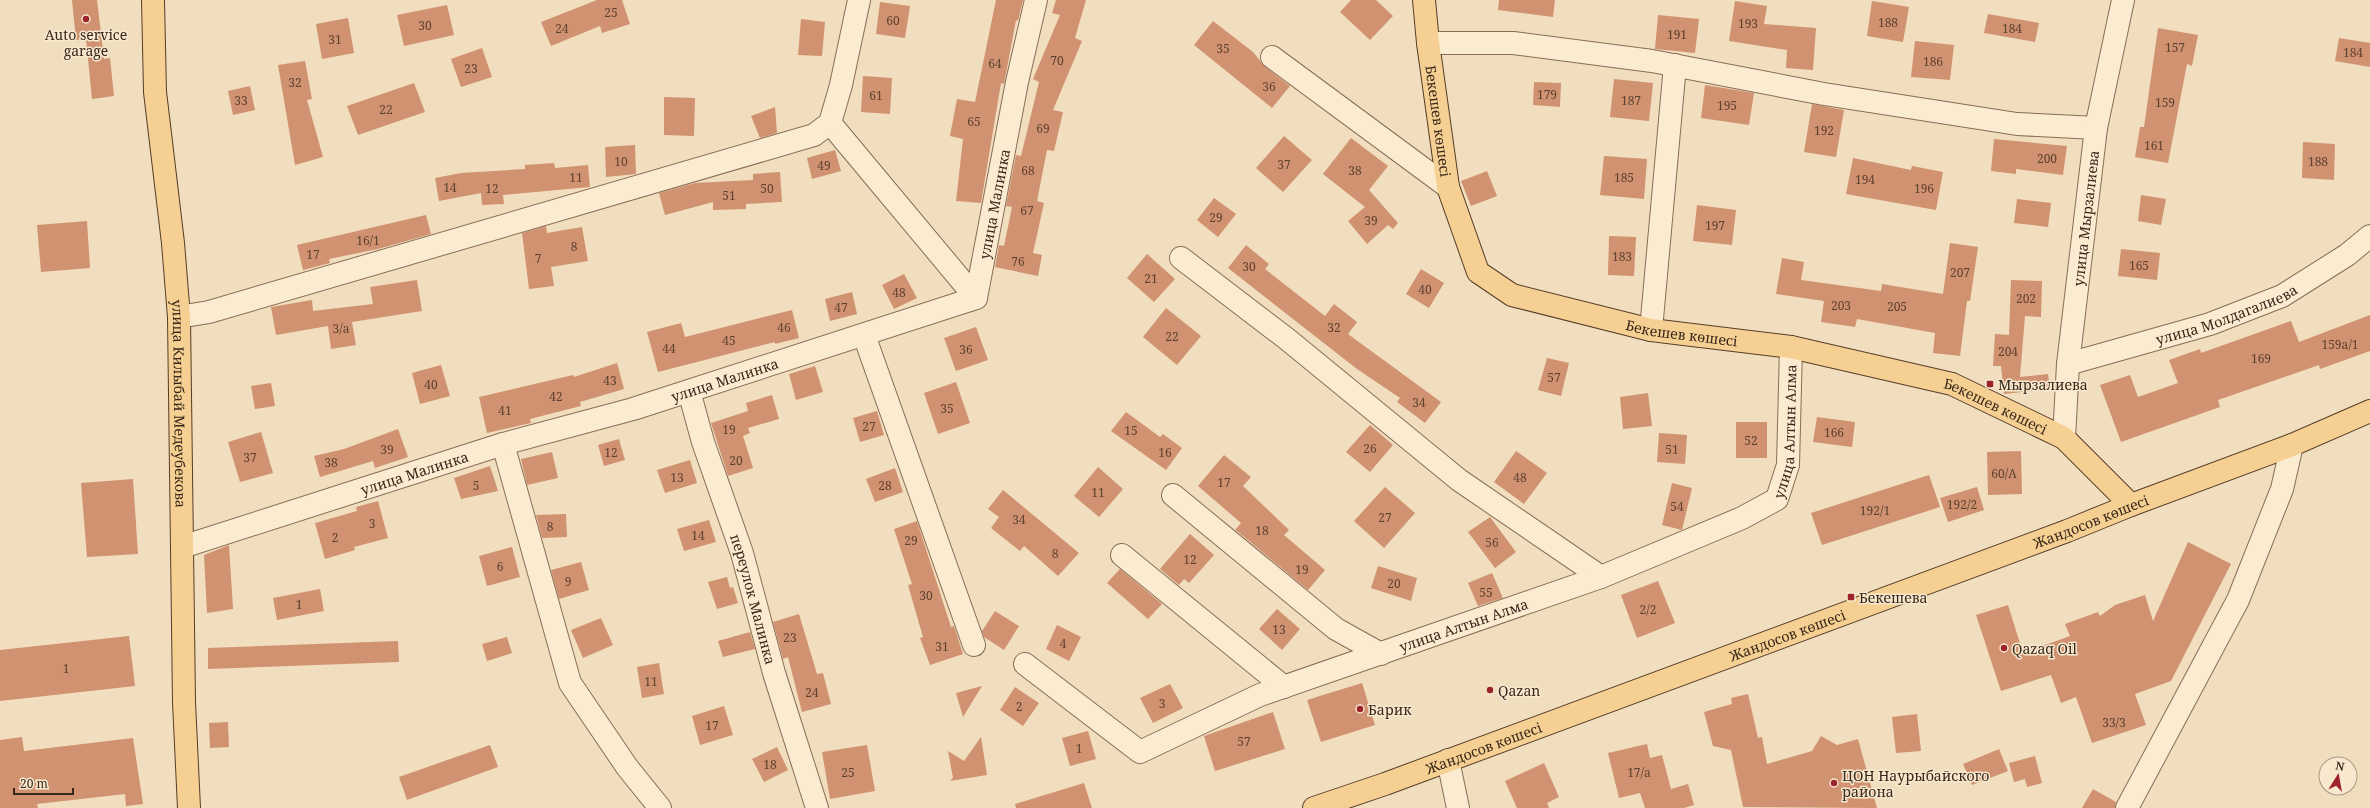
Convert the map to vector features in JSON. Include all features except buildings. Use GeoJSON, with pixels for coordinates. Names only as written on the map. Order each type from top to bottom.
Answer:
{"type":"FeatureCollection","features":[{"type":"Feature","properties":{"kind":"main road","name":"улица Килыбай Медеубекова"},"geometry":{"type":"LineString","coordinates":[[153,0],[155,92],[173,243],[180,317],[184,702],[188,808]]}},
{"type":"Feature","properties":{"kind":"main road","name":"Бекешев көшесі"},"geometry":{"type":"LineString","coordinates":[[1424,0],[1428,43],[1448,187],[1478,272],[1512,295],[1651,330],[1791,347],[1952,384],[2064,438],[2131,505]]}},
{"type":"Feature","properties":{"kind":"main road","name":"Жандосов көшесі"},"geometry":{"type":"LineString","coordinates":[[1314,808],[2030,545],[2131,505],[2292,445],[2370,411]]}},
{"type":"Feature","properties":{"kind":"street"},"geometry":{"type":"LineString","coordinates":[[180,317],[224,308],[814,136],[830,124],[841,85],[859,0]]}},
{"type":"Feature","properties":{"kind":"street","name":"улица Малинка"},"geometry":{"type":"LineString","coordinates":[[182,547],[503,444],[633,409],[976,298],[1017,82],[1036,0]]}},
{"type":"Feature","properties":{"kind":"street","name":"улица Мырзалиева"},"geometry":{"type":"LineString","coordinates":[[2064,438],[2068,364],[2096,128],[2123,0]]}},
{"type":"Feature","properties":{"kind":"street"},"geometry":{"type":"LineString","coordinates":[[1428,43],[1513,43],[1675,66],[1824,94],[2017,124],[2096,128]]}},
{"type":"Feature","properties":{"kind":"street"},"geometry":{"type":"LineString","coordinates":[[1272,57],[1448,187]]}},
{"type":"Feature","properties":{"kind":"street"},"geometry":{"type":"LineString","coordinates":[[1651,330],[1675,66]]}},
{"type":"Feature","properties":{"kind":"street"},"geometry":{"type":"LineString","coordinates":[[830,124],[976,298]]}},
{"type":"Feature","properties":{"kind":"street","name":"улица Молдагалиева"},"geometry":{"type":"LineString","coordinates":[[2068,364],[2210,324],[2282,296],[2347,255],[2370,236]]}},
{"type":"Feature","properties":{"kind":"street"},"geometry":{"type":"LineString","coordinates":[[1181,258],[1286,339],[1459,480],[1601,577]]}},
{"type":"Feature","properties":{"kind":"street"},"geometry":{"type":"LineString","coordinates":[[864,335],[974,645]]}},
{"type":"Feature","properties":{"kind":"street","name":"улица Алтын Алма"},"geometry":{"type":"LineString","coordinates":[[1025,664],[1140,752],[1260,695],[1601,577],[1742,518],[1777,499],[1788,465],[1791,347]]}},
{"type":"Feature","properties":{"kind":"street","name":"переулок Малинка"},"geometry":{"type":"LineString","coordinates":[[689,390],[703,442],[742,553],[774,673],[817,808]]}},
{"type":"Feature","properties":{"kind":"street"},"geometry":{"type":"LineString","coordinates":[[503,444],[570,682],[627,767],[660,808]]}},
{"type":"Feature","properties":{"kind":"street"},"geometry":{"type":"LineString","coordinates":[[2127,808],[2238,600],[2282,489],[2292,445]]}},
{"type":"Feature","properties":{"kind":"street"},"geometry":{"type":"LineString","coordinates":[[1173,495],[1336,629],[1381,654]]}},
{"type":"Feature","properties":{"kind":"street"},"geometry":{"type":"LineString","coordinates":[[1122,555],[1284,687]]}},
{"type":"Feature","properties":{"kind":"street"},"geometry":{"type":"LineString","coordinates":[[1448,760],[1458,808]]}},
{"type":"Feature","properties":{"kind":"place","name":"Auto service garage"},"geometry":{"type":"Point","coordinates":[86,19]}},
{"type":"Feature","properties":{"kind":"place","name":"Мырзалиева"},"geometry":{"type":"Point","coordinates":[1990,384]}},
{"type":"Feature","properties":{"kind":"place","name":"Бекешева"},"geometry":{"type":"Point","coordinates":[1851,597]}},
{"type":"Feature","properties":{"kind":"place","name":"Qazaq Oil"},"geometry":{"type":"Point","coordinates":[2004,648]}},
{"type":"Feature","properties":{"kind":"place","name":"Qazan"},"geometry":{"type":"Point","coordinates":[1490,690]}},
{"type":"Feature","properties":{"kind":"place","name":"Барик"},"geometry":{"type":"Point","coordinates":[1360,709]}},
{"type":"Feature","properties":{"kind":"place","name":"ЦОН Наурыбайского района"},"geometry":{"type":"Point","coordinates":[1834,783]}}]}
